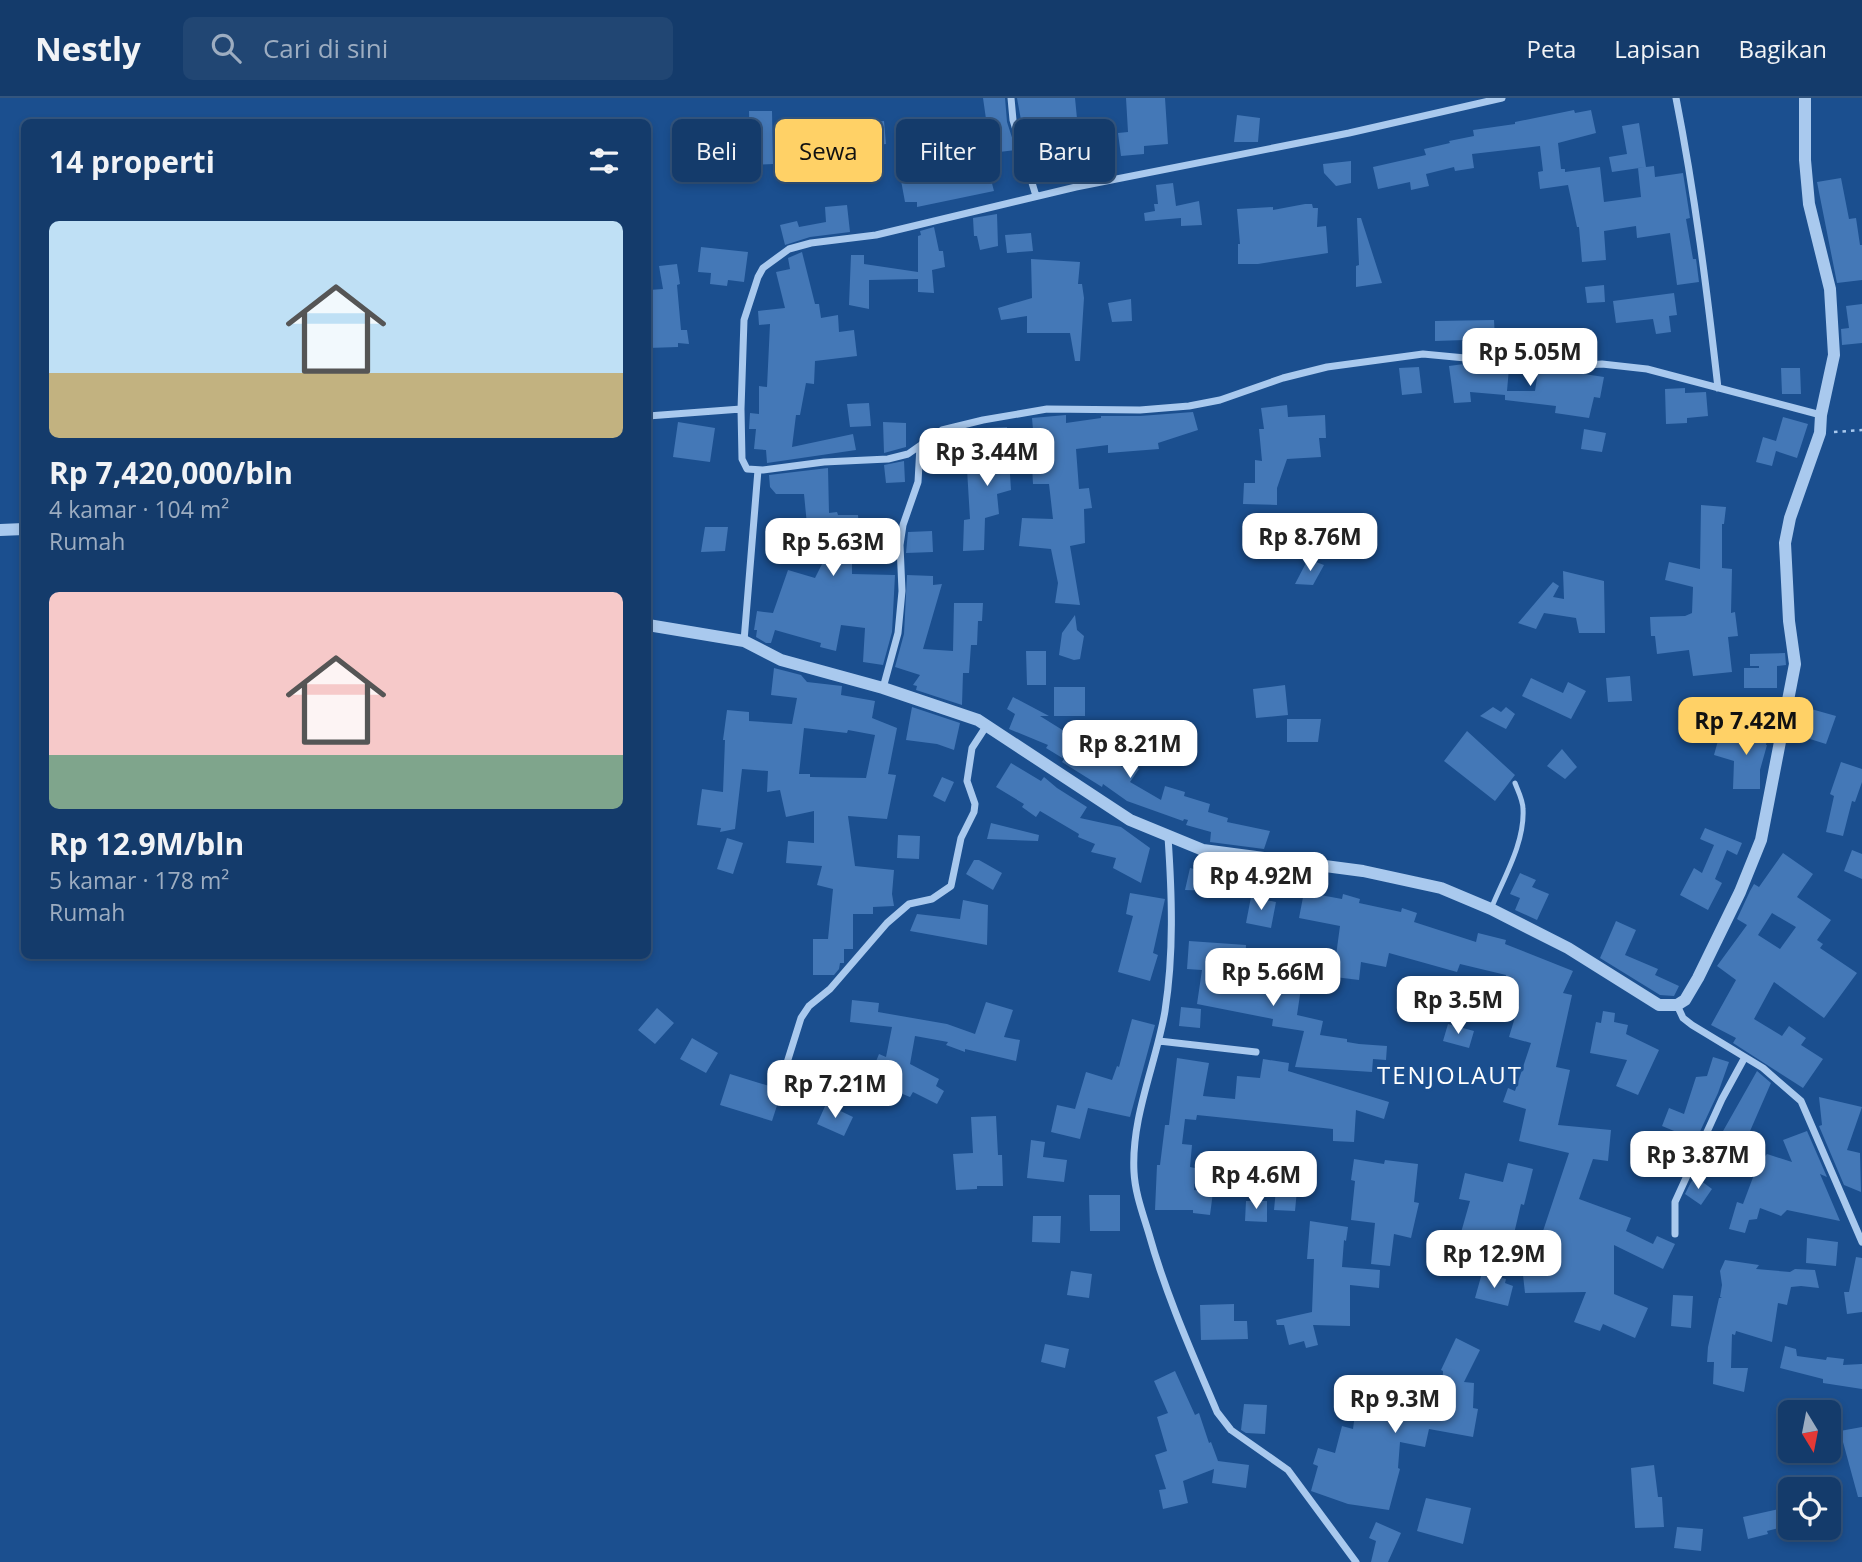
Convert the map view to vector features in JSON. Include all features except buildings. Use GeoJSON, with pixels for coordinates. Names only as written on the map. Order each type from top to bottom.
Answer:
{"type":"FeatureCollection","features":[{"type":"Feature","properties":{"kind":"street"},"geometry":{"type":"LineString","coordinates":[[1011,98],[1013,120],[1036,197]]}},
{"type":"Feature","properties":{"kind":"street"},"geometry":{"type":"LineString","coordinates":[[1502,98],[1349,133],[1036,197],[876,235],[789,249],[763,268],[744,320],[741,409],[742,458],[747,469],[758,470],[824,461],[888,459],[908,454],[942,430],[1014,414],[1047,409],[1140,410],[1189,406],[1220,400],[1283,377],[1423,354],[1547,366],[1601,364],[1647,369],[1821,415]]}},
{"type":"Feature","properties":{"kind":"street"},"geometry":{"type":"LineString","coordinates":[[1676,98],[1689,162],[1705,270],[1718,388]]}},
{"type":"Feature","properties":{"kind":"street"},"geometry":{"type":"LineString","coordinates":[[651,626],[744,641],[781,660],[883,688],[987,725],[1129,821],[1203,850],[1339,867],[1441,888],[1491,909],[1569,948],[1659,1005],[1677,1005],[1685,1000],[1698,978],[1740,891],[1760,840],[1795,664],[1789,621],[1786,542],[1790,518],[1820,433],[1821,415],[1834,355],[1830,289],[1810,204],[1805,160],[1805,98]]}},
{"type":"Feature","properties":{"kind":"street"},"geometry":{"type":"LineString","coordinates":[[651,416],[741,409]]}},
{"type":"Feature","properties":{"kind":"street"},"geometry":{"type":"LineString","coordinates":[[883,688],[898,633],[902,591],[900,545],[918,482],[920,446]]}},
{"type":"Feature","properties":{"kind":"street"},"geometry":{"type":"LineString","coordinates":[[744,641],[758,470]]}},
{"type":"Feature","properties":{"kind":"street"},"geometry":{"type":"LineString","coordinates":[[0,530],[21,529]]}},
{"type":"Feature","properties":{"kind":"street"},"geometry":{"type":"LineString","coordinates":[[785,1069],[801,1018],[809,1006],[839,980],[887,923],[909,904],[932,898],[951,887],[961,838],[974,812],[975,804],[967,781],[972,748],[987,725]]}},
{"type":"Feature","properties":{"kind":"street"},"geometry":{"type":"LineString","coordinates":[[1168,836],[1172,895],[1171,952],[1159,1041],[1142,1111],[1134,1172],[1142,1210],[1158,1268],[1212,1400],[1225,1423],[1245,1441],[1288,1470],[1356,1562]]}},
{"type":"Feature","properties":{"kind":"street"},"geometry":{"type":"LineString","coordinates":[[1677,1005],[1683,1018],[1692,1025],[1787,1086],[1801,1101],[1862,1242]]}},
{"type":"Feature","properties":{"kind":"street"},"geometry":{"type":"LineString","coordinates":[[1159,1041],[1256,1052]]}},
{"type":"Feature","properties":{"kind":"street"},"geometry":{"type":"LineString","coordinates":[[1675,1234],[1675,1202],[1722,1099],[1745,1057]]}},
{"type":"Feature","properties":{"kind":"lane"},"geometry":{"type":"LineString","coordinates":[[1491,909],[1519,840],[1523,823],[1523,806],[1515,783]]}},
{"type":"Feature","properties":{"kind":"path"},"geometry":{"type":"LineString","coordinates":[[1820,433],[1862,430]]}},
{"type":"Feature","properties":{"kind":"district","name":"TENJOLAUT"},"geometry":{"type":"Point","coordinates":[1450,1076]}}]}
